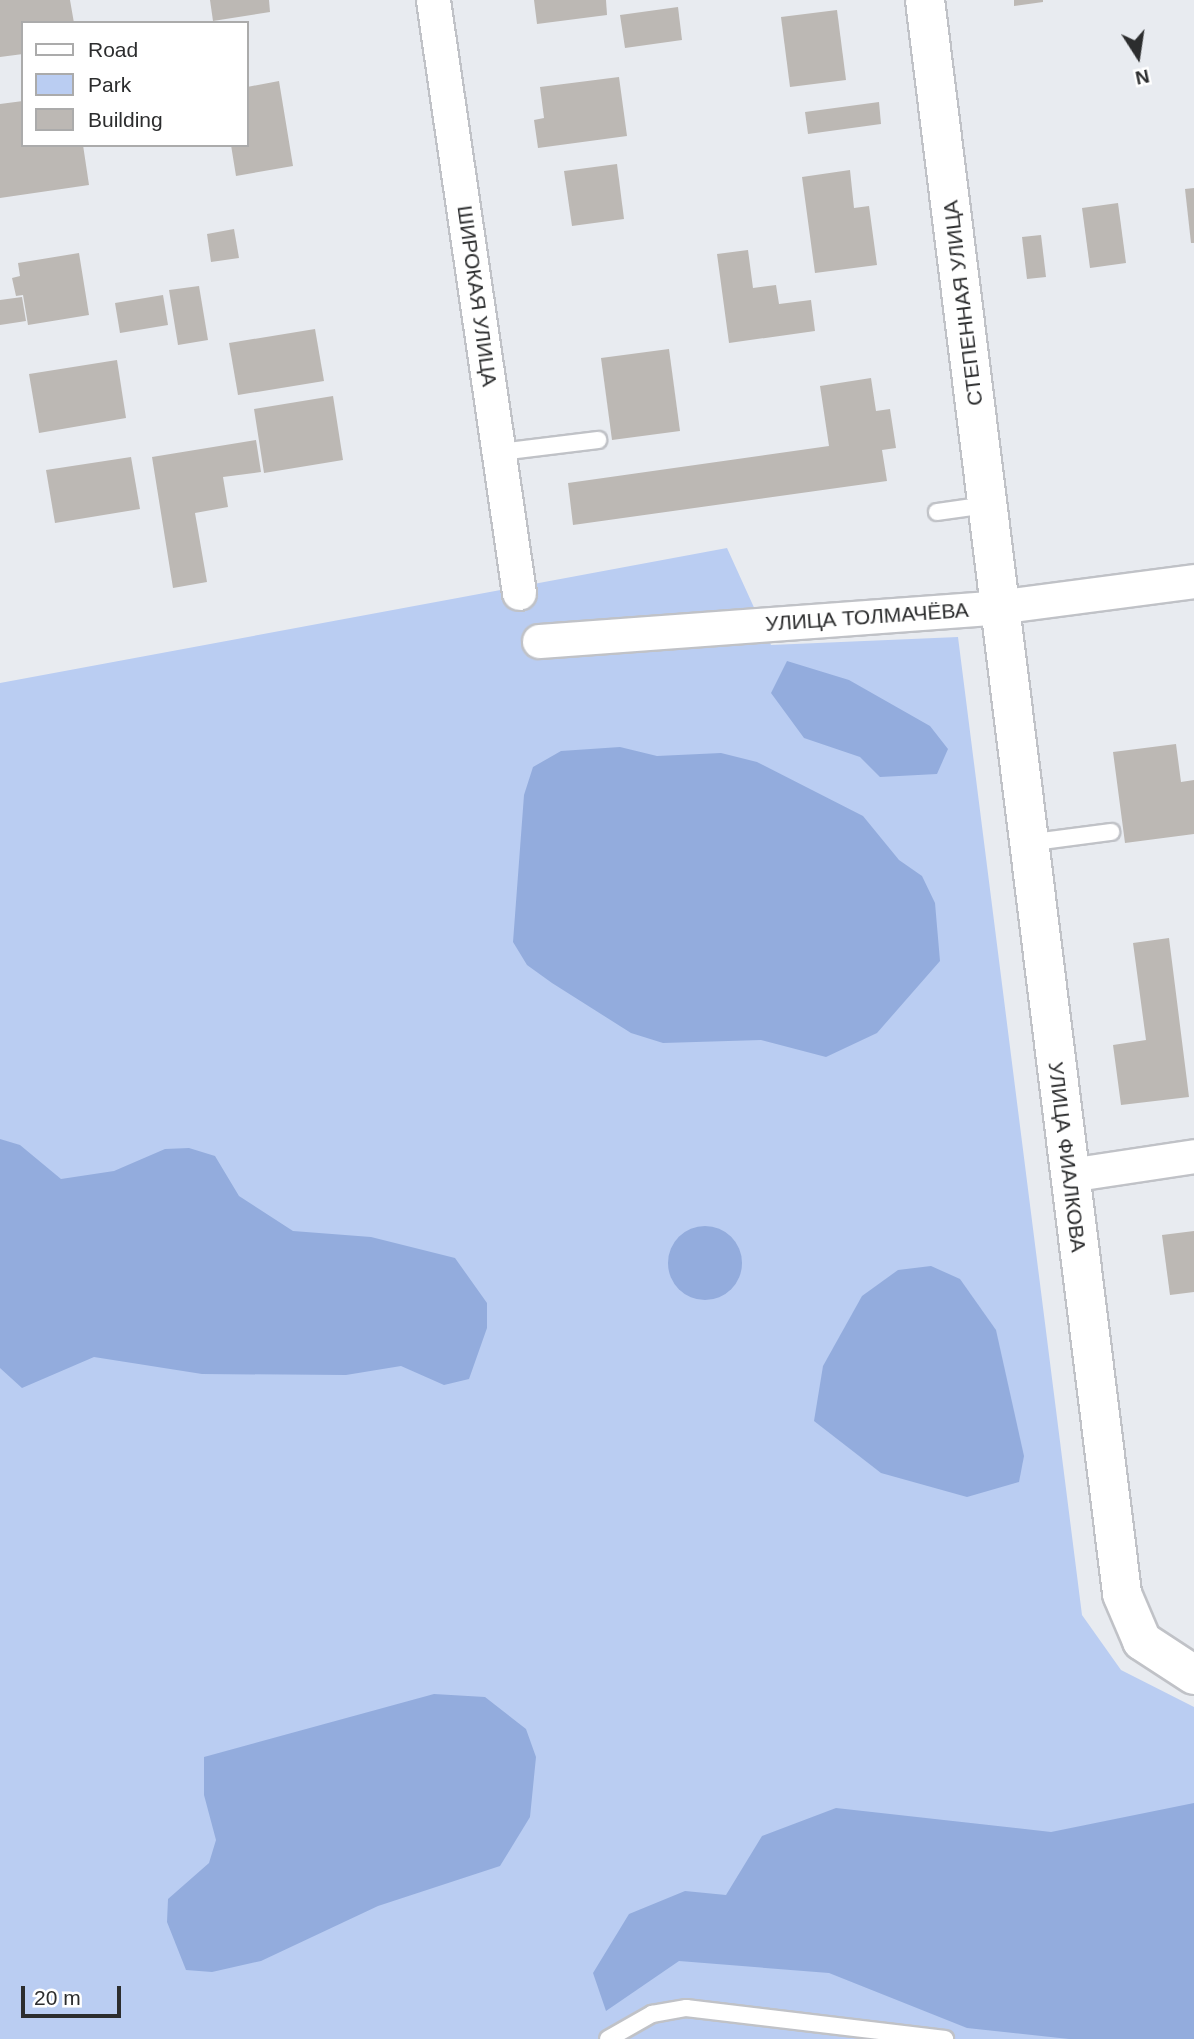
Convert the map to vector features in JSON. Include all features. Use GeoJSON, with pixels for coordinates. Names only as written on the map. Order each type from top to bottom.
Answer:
{"type":"FeatureCollection","features":[{"type":"Feature","properties":{"kind":"street","name":"ШИРОКАЯ УЛИЦА"},"geometry":{"type":"LineString","coordinates":[[433,0],[519,593]]}},
{"type":"Feature","properties":{"kind":"street","name":"СТЕПЕННАЯ УЛИЦА"},"geometry":{"type":"LineString","coordinates":[[925,0],[997,607]]}},
{"type":"Feature","properties":{"kind":"street","name":"УЛИЦА ТОЛМАЧЁВА"},"geometry":{"type":"LineString","coordinates":[[539,641],[997,607],[1194,581]]}},
{"type":"Feature","properties":{"kind":"street","name":"УЛИЦА ФИАЛКОВА"},"geometry":{"type":"LineString","coordinates":[[997,607],[1122,1594],[1142,1642],[1194,1675]]}},
{"type":"Feature","properties":{"kind":"street"},"geometry":{"type":"LineString","coordinates":[[1069,1175],[1194,1156]]}},
{"type":"Feature","properties":{"kind":"lane"},"geometry":{"type":"LineString","coordinates":[[500,452],[598,440]]}},
{"type":"Feature","properties":{"kind":"lane"},"geometry":{"type":"LineString","coordinates":[[937,512],[986,505]]}},
{"type":"Feature","properties":{"kind":"lane"},"geometry":{"type":"LineString","coordinates":[[1027,843],[1111,831]]}},
{"type":"Feature","properties":{"kind":"lane"},"geometry":{"type":"LineString","coordinates":[[608,2039],[652,2014],[686,2008],[945,2039]]}},
{"type":"Feature","properties":{"kind":"green space"},"geometry":{"type":"Polygon","coordinates":[[[727,548],[771,645],[958,637],[1082,1615],[1121,1670],[1194,1707],[1194,2039],[0,2039],[0,683],[727,548]]]}},
{"type":"Feature","properties":{"kind":"shaded area"},"geometry":{"type":"Polygon","coordinates":[[[787,661],[849,680],[930,726],[948,749],[937,774],[880,777],[860,757],[804,738],[771,693],[787,661]]]}},
{"type":"Feature","properties":{"kind":"shaded area"},"geometry":{"type":"Polygon","coordinates":[[[620,747],[657,756],[721,753],[757,762],[863,816],[899,860],[922,876],[935,903],[940,961],[877,1033],[826,1057],[761,1040],[663,1043],[631,1033],[552,983],[527,965],[513,942],[524,795],[533,767],[561,751],[620,747]]]}},
{"type":"Feature","properties":{"kind":"shaded area"},"geometry":{"type":"Polygon","coordinates":[[[0,1139],[20,1145],[61,1179],[114,1171],[165,1149],[189,1148],[215,1156],[239,1196],[293,1231],[371,1237],[455,1258],[487,1303],[487,1328],[469,1379],[444,1385],[401,1366],[346,1375],[202,1374],[94,1357],[22,1388],[0,1368],[0,1139]]]}},
{"type":"Feature","properties":{"kind":"shaded area"},"geometry":{"type":"Polygon","coordinates":[[[705,1226],[726,1232],[736,1242],[742,1263],[736,1284],[726,1294],[705,1300],[684,1294],[674,1284],[668,1263],[674,1242],[684,1232],[705,1226]]]}},
{"type":"Feature","properties":{"kind":"shaded area"},"geometry":{"type":"Polygon","coordinates":[[[931,1266],[960,1279],[996,1330],[1024,1456],[1019,1482],[967,1497],[881,1473],[814,1421],[823,1366],[862,1296],[898,1270],[931,1266]]]}},
{"type":"Feature","properties":{"kind":"shaded area"},"geometry":{"type":"Polygon","coordinates":[[[434,1694],[485,1697],[526,1729],[536,1757],[530,1817],[500,1866],[378,1906],[261,1961],[212,1972],[186,1970],[167,1922],[168,1899],[209,1863],[216,1840],[204,1795],[204,1757],[434,1694]]]}},
{"type":"Feature","properties":{"kind":"shaded area"},"geometry":{"type":"Polygon","coordinates":[[[1194,1803],[1194,2039],[1069,2039],[967,2028],[829,1973],[679,1961],[606,2011],[593,1973],[629,1914],[685,1891],[726,1895],[762,1836],[836,1808],[1051,1832],[1194,1803]]]}},
{"type":"Feature","properties":{"kind":"building"},"geometry":{"type":"Polygon","coordinates":[[[0,0],[70,0],[74,21],[21,21],[21,54],[0,57],[0,0]]]}},
{"type":"Feature","properties":{"kind":"building"},"geometry":{"type":"Polygon","coordinates":[[[210,0],[269,0],[270,12],[213,21],[210,0]]]}},
{"type":"Feature","properties":{"kind":"building"},"geometry":{"type":"Polygon","coordinates":[[[534,0],[606,0],[607,15],[537,24],[534,0]]]}},
{"type":"Feature","properties":{"kind":"building"},"geometry":{"type":"Polygon","coordinates":[[[1014,0],[1043,0],[1043,2],[1014,6],[1014,0]]]}},
{"type":"Feature","properties":{"kind":"building"},"geometry":{"type":"Polygon","coordinates":[[[678,7],[682,40],[625,48],[620,15],[678,7]]]}},
{"type":"Feature","properties":{"kind":"building"},"geometry":{"type":"Polygon","coordinates":[[[837,10],[846,80],[790,87],[781,17],[837,10]]]}},
{"type":"Feature","properties":{"kind":"building"},"geometry":{"type":"Polygon","coordinates":[[[619,77],[627,136],[538,148],[534,120],[544,118],[540,87],[619,77]]]}},
{"type":"Feature","properties":{"kind":"building"},"geometry":{"type":"Polygon","coordinates":[[[279,81],[293,166],[236,176],[231,147],[248,147],[248,87],[279,81]]]}},
{"type":"Feature","properties":{"kind":"building"},"geometry":{"type":"Polygon","coordinates":[[[21,101],[21,147],[83,147],[89,185],[0,198],[0,104],[21,101]]]}},
{"type":"Feature","properties":{"kind":"building"},"geometry":{"type":"Polygon","coordinates":[[[879,102],[881,124],[808,134],[805,112],[879,102]]]}},
{"type":"Feature","properties":{"kind":"building"},"geometry":{"type":"Polygon","coordinates":[[[617,164],[624,219],[572,226],[564,171],[617,164]]]}},
{"type":"Feature","properties":{"kind":"building"},"geometry":{"type":"Polygon","coordinates":[[[850,170],[854,208],[869,206],[877,265],[815,273],[802,177],[850,170]]]}},
{"type":"Feature","properties":{"kind":"building"},"geometry":{"type":"Polygon","coordinates":[[[1194,188],[1194,243],[1191,243],[1185,189],[1194,188]]]}},
{"type":"Feature","properties":{"kind":"building"},"geometry":{"type":"Polygon","coordinates":[[[1118,203],[1126,263],[1090,268],[1082,208],[1118,203]]]}},
{"type":"Feature","properties":{"kind":"building"},"geometry":{"type":"Polygon","coordinates":[[[234,229],[239,258],[211,262],[207,234],[234,229]]]}},
{"type":"Feature","properties":{"kind":"building"},"geometry":{"type":"Polygon","coordinates":[[[1041,235],[1046,277],[1027,279],[1022,237],[1041,235]]]}},
{"type":"Feature","properties":{"kind":"building"},"geometry":{"type":"Polygon","coordinates":[[[748,250],[753,288],[776,285],[779,304],[811,300],[815,331],[729,343],[717,254],[748,250]]]}},
{"type":"Feature","properties":{"kind":"building"},"geometry":{"type":"Polygon","coordinates":[[[79,253],[89,315],[28,325],[23,295],[16,296],[12,278],[20,276],[18,263],[79,253]]]}},
{"type":"Feature","properties":{"kind":"building"},"geometry":{"type":"Polygon","coordinates":[[[199,286],[208,340],[178,345],[169,290],[199,286]]]}},
{"type":"Feature","properties":{"kind":"building"},"geometry":{"type":"Polygon","coordinates":[[[163,295],[168,325],[120,333],[115,303],[163,295]]]}},
{"type":"Feature","properties":{"kind":"building"},"geometry":{"type":"Polygon","coordinates":[[[22,297],[26,321],[0,325],[0,300],[22,297]]]}},
{"type":"Feature","properties":{"kind":"building"},"geometry":{"type":"Polygon","coordinates":[[[315,329],[324,381],[238,395],[229,343],[315,329]]]}},
{"type":"Feature","properties":{"kind":"building"},"geometry":{"type":"Polygon","coordinates":[[[669,349],[680,431],[612,440],[601,358],[669,349]]]}},
{"type":"Feature","properties":{"kind":"building"},"geometry":{"type":"Polygon","coordinates":[[[117,360],[126,418],[39,433],[29,374],[117,360]]]}},
{"type":"Feature","properties":{"kind":"building"},"geometry":{"type":"Polygon","coordinates":[[[871,378],[876,411],[890,409],[896,448],[882,450],[887,481],[573,525],[568,483],[829,446],[820,386],[871,378]]]}},
{"type":"Feature","properties":{"kind":"building"},"geometry":{"type":"Polygon","coordinates":[[[333,396],[343,460],[264,473],[254,409],[333,396]]]}},
{"type":"Feature","properties":{"kind":"building"},"geometry":{"type":"Polygon","coordinates":[[[256,440],[261,472],[223,477],[228,507],[195,513],[207,582],[173,588],[152,457],[256,440]]]}},
{"type":"Feature","properties":{"kind":"building"},"geometry":{"type":"Polygon","coordinates":[[[131,457],[140,509],[55,523],[46,470],[131,457]]]}},
{"type":"Feature","properties":{"kind":"building"},"geometry":{"type":"Polygon","coordinates":[[[1176,744],[1181,782],[1194,780],[1194,834],[1125,843],[1113,752],[1176,744]]]}},
{"type":"Feature","properties":{"kind":"building"},"geometry":{"type":"Polygon","coordinates":[[[1169,938],[1189,1097],[1121,1105],[1113,1045],[1146,1040],[1133,943],[1169,938]]]}},
{"type":"Feature","properties":{"kind":"building"},"geometry":{"type":"Polygon","coordinates":[[[1194,1231],[1194,1292],[1170,1295],[1162,1235],[1194,1231]]]}}]}
